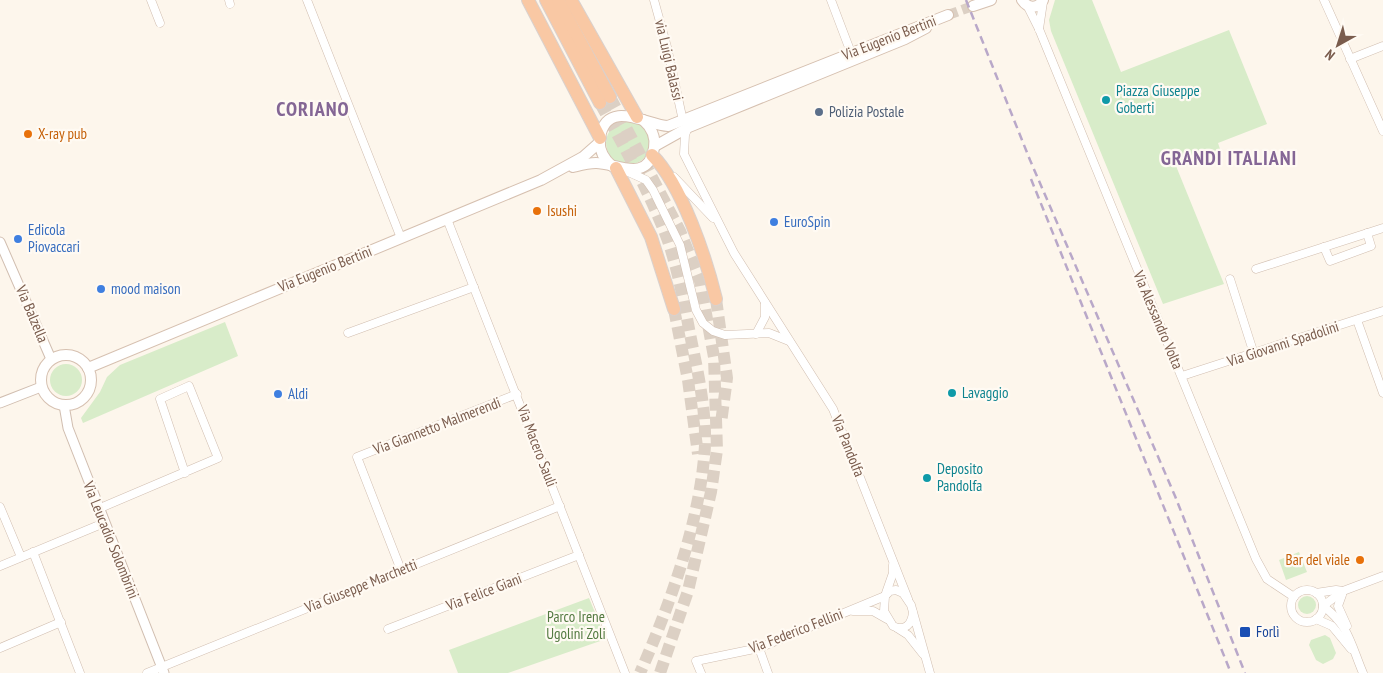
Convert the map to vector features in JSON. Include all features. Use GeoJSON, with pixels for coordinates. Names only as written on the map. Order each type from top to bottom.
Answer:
{"type":"FeatureCollection","features":[{"type":"Feature","properties":{"kind":"highway"},"geometry":{"type":"LineString","coordinates":[[528,0],[600,140]]}},
{"type":"Feature","properties":{"kind":"highway"},"geometry":{"type":"LineString","coordinates":[[546,0],[605,100],[558,0]]}},
{"type":"Feature","properties":{"kind":"highway"},"geometry":{"type":"LineString","coordinates":[[571,0],[640,118]]}},
{"type":"Feature","properties":{"kind":"highway"},"geometry":{"type":"LineString","coordinates":[[653,151],[685,209],[704,255],[716,299]]}},
{"type":"Feature","properties":{"kind":"highway"},"geometry":{"type":"LineString","coordinates":[[617,168],[651,237],[674,309]]}},
{"type":"Feature","properties":{"kind":"main road"},"geometry":{"type":"LineString","coordinates":[[973,6],[991,0]]}},
{"type":"Feature","properties":{"kind":"main road"},"geometry":{"type":"LineString","coordinates":[[1025,3],[1037,6],[1043,1]]}},
{"type":"Feature","properties":{"kind":"main road","name":"Via Eugenio Bertini"},"geometry":{"type":"LineString","coordinates":[[562,170],[583,157],[600,140],[605,127],[614,119],[625,115],[668,126],[686,124],[948,15],[916,35],[852,56]]}},
{"type":"Feature","properties":{"kind":"main road"},"geometry":{"type":"LineString","coordinates":[[640,118],[653,134],[653,151]]}},
{"type":"Feature","properties":{"kind":"main road","name":"Via Eugenio Bertini"},"geometry":{"type":"LineString","coordinates":[[88,368],[562,170],[584,164],[617,168],[638,168],[648,162],[653,151],[686,124]]}},
{"type":"Feature","properties":{"kind":"main road"},"geometry":{"type":"LineString","coordinates":[[600,140],[604,157],[617,168]]}},
{"type":"Feature","properties":{"kind":"main road"},"geometry":{"type":"LineString","coordinates":[[67,355],[83,361],[88,368],[91,377],[87,394],[73,404],[64,405],[50,400],[41,387],[42,371],[51,359],[67,355]]}},
{"type":"Feature","properties":{"kind":"street"},"geometry":{"type":"LineString","coordinates":[[151,0],[160,24]]}},
{"type":"Feature","properties":{"kind":"street"},"geometry":{"type":"LineString","coordinates":[[307,0],[401,238]]}},
{"type":"Feature","properties":{"kind":"street","name":"via Luigi Balassi"},"geometry":{"type":"LineString","coordinates":[[654,0],[668,47],[686,124]]}},
{"type":"Feature","properties":{"kind":"street"},"geometry":{"type":"LineString","coordinates":[[831,0],[852,56]]}},
{"type":"Feature","properties":{"kind":"street"},"geometry":{"type":"LineString","coordinates":[[1324,0],[1383,131]]}},
{"type":"Feature","properties":{"kind":"street","name":"Via Alessandro Volta"},"geometry":{"type":"LineString","coordinates":[[1039,29],[1043,1]]}},
{"type":"Feature","properties":{"kind":"street","name":"Via Alessandro Volta"},"geometry":{"type":"LineString","coordinates":[[1025,3],[1039,29],[1261,570],[1272,584],[1294,597]]}},
{"type":"Feature","properties":{"kind":"street"},"geometry":{"type":"LineString","coordinates":[[1350,59],[1383,46]]}},
{"type":"Feature","properties":{"kind":"street","name":"Via Pandolfa"},"geometry":{"type":"LineString","coordinates":[[686,124],[684,154],[716,221],[833,409],[913,612],[930,673]]}},
{"type":"Feature","properties":{"kind":"street"},"geometry":{"type":"LineString","coordinates":[[653,151],[659,155],[683,187],[716,221]]}},
{"type":"Feature","properties":{"kind":"street"},"geometry":{"type":"LineString","coordinates":[[617,168],[646,180],[653,190],[680,245],[696,310],[703,323],[713,331],[725,336],[770,333],[790,342]]}},
{"type":"Feature","properties":{"kind":"street","name":"Via Macero Sauli"},"geometry":{"type":"LineString","coordinates":[[448,219],[625,673]]}},
{"type":"Feature","properties":{"kind":"street"},"geometry":{"type":"LineString","coordinates":[[1256,268],[1383,228]]}},
{"type":"Feature","properties":{"kind":"street"},"geometry":{"type":"LineString","coordinates":[[1324,247],[1330,261],[1372,246],[1367,233]]}},
{"type":"Feature","properties":{"kind":"street","name":"Via Balzella"},"geometry":{"type":"LineString","coordinates":[[0,242],[2,254],[51,359]]}},
{"type":"Feature","properties":{"kind":"street"},"geometry":{"type":"LineString","coordinates":[[1230,279],[1254,354]]}},
{"type":"Feature","properties":{"kind":"street"},"geometry":{"type":"LineString","coordinates":[[348,333],[474,286]]}},
{"type":"Feature","properties":{"kind":"street"},"geometry":{"type":"LineString","coordinates":[[756,334],[765,317],[765,302]]}},
{"type":"Feature","properties":{"kind":"street","name":"Via Giovanni Spadolini"},"geometry":{"type":"LineString","coordinates":[[1182,376],[1383,311]]}},
{"type":"Feature","properties":{"kind":"street"},"geometry":{"type":"LineString","coordinates":[[1357,320],[1383,393]]}},
{"type":"Feature","properties":{"kind":"street"},"geometry":{"type":"LineString","coordinates":[[98,509],[185,473],[218,458],[189,386],[160,399],[185,473]]}},
{"type":"Feature","properties":{"kind":"street"},"geometry":{"type":"LineString","coordinates":[[0,403],[41,387]]}},
{"type":"Feature","properties":{"kind":"street","name":"Via Giannetto Malmerendi"},"geometry":{"type":"LineString","coordinates":[[401,570],[357,457],[517,394]]}},
{"type":"Feature","properties":{"kind":"street","name":"Via Leucadio Solombrini"},"geometry":{"type":"LineString","coordinates":[[64,405],[68,428],[98,509],[163,670]]}},
{"type":"Feature","properties":{"kind":"street","name":"Via Giuseppe Marchetti"},"geometry":{"type":"LineString","coordinates":[[147,673],[163,670],[401,570],[560,506]]}},
{"type":"Feature","properties":{"kind":"street"},"geometry":{"type":"LineString","coordinates":[[0,507],[21,557]]}},
{"type":"Feature","properties":{"kind":"street"},"geometry":{"type":"LineString","coordinates":[[0,566],[104,523]]}},
{"type":"Feature","properties":{"kind":"street"},"geometry":{"type":"LineString","coordinates":[[33,552],[80,673]]}},
{"type":"Feature","properties":{"kind":"street","name":"Via Felice Giani"},"geometry":{"type":"LineString","coordinates":[[388,629],[579,555]]}},
{"type":"Feature","properties":{"kind":"street","name":"Via Pandolfa"},"geometry":{"type":"LineString","coordinates":[[893,558],[893,573],[886,595],[884,611],[888,619],[918,646],[927,660]]}},
{"type":"Feature","properties":{"kind":"street"},"geometry":{"type":"LineString","coordinates":[[1316,619],[1323,606],[1343,591],[1383,576]]}},
{"type":"Feature","properties":{"kind":"street"},"geometry":{"type":"LineString","coordinates":[[886,595],[896,590],[908,599]]}},
{"type":"Feature","properties":{"kind":"street"},"geometry":{"type":"LineString","coordinates":[[1343,591],[1336,590],[1316,593],[1306,590],[1294,597],[1291,608],[1296,618],[1306,622],[1316,619],[1332,626],[1355,654]]}},
{"type":"Feature","properties":{"kind":"street"},"geometry":{"type":"LineString","coordinates":[[1343,591],[1338,606],[1363,673]]}},
{"type":"Feature","properties":{"kind":"street"},"geometry":{"type":"LineString","coordinates":[[1316,593],[1323,606],[1340,622],[1348,633]]}},
{"type":"Feature","properties":{"kind":"street","name":"Via Federico Fellini"},"geometry":{"type":"LineString","coordinates":[[701,673],[696,661],[758,648],[886,595]]}},
{"type":"Feature","properties":{"kind":"street","name":"Via Federico Fellini"},"geometry":{"type":"LineString","coordinates":[[849,611],[872,611],[888,619]]}},
{"type":"Feature","properties":{"kind":"street"},"geometry":{"type":"LineString","coordinates":[[897,628],[906,627],[910,624],[913,612]]}},
{"type":"Feature","properties":{"kind":"street"},"geometry":{"type":"LineString","coordinates":[[0,648],[61,622]]}},
{"type":"Feature","properties":{"kind":"street"},"geometry":{"type":"LineString","coordinates":[[758,648],[768,673]]}},
{"type":"Feature","properties":{"kind":"green space"},"geometry":{"type":"Polygon","coordinates":[[[1055,0],[1092,0],[1121,72],[1229,30],[1267,124],[1218,143],[1220,149],[1176,166],[1224,284],[1163,304],[1051,31],[1049,20],[1055,0]]]}},
{"type":"Feature","properties":{"kind":"green space"},"geometry":{"type":"Polygon","coordinates":[[[632,121],[644,127],[649,135],[649,151],[644,159],[636,164],[624,165],[612,159],[607,151],[606,139],[612,127],[620,122],[632,121]]]}},
{"type":"Feature","properties":{"kind":"green space"},"geometry":{"type":"Polygon","coordinates":[[[225,322],[238,356],[83,423],[81,418],[100,392],[107,377],[120,365],[225,322]]]}},
{"type":"Feature","properties":{"kind":"green space"},"geometry":{"type":"Polygon","coordinates":[[[66,364],[77,369],[82,380],[77,391],[66,396],[55,391],[50,380],[55,369],[66,364]]]}},
{"type":"Feature","properties":{"kind":"green space"},"geometry":{"type":"Polygon","coordinates":[[[1299,552],[1307,572],[1286,580],[1279,560],[1299,552]]]}},
{"type":"Feature","properties":{"kind":"green space"},"geometry":{"type":"Polygon","coordinates":[[[1307,596],[1313,599],[1316,605],[1313,611],[1307,614],[1301,611],[1298,605],[1301,599],[1307,596]]]}},
{"type":"Feature","properties":{"kind":"green space","name":"Parco Irene Ugolini Zoli"},"geometry":{"type":"Polygon","coordinates":[[[589,598],[606,639],[508,673],[458,673],[449,650],[589,598]]]}},
{"type":"Feature","properties":{"kind":"green space"},"geometry":{"type":"Polygon","coordinates":[[[1325,635],[1330,638],[1336,653],[1333,659],[1323,664],[1316,660],[1309,645],[1311,640],[1325,635]]]}},
{"type":"Feature","properties":{"kind":"tunnel"},"geometry":{"type":"LineString","coordinates":[[948,15],[973,6]]}},
{"type":"Feature","properties":{"kind":"tunnel"},"geometry":{"type":"LineString","coordinates":[[610,97],[680,231],[700,281],[714,357],[717,450],[711,492],[688,591],[660,673]]}},
{"type":"Feature","properties":{"kind":"tunnel"},"geometry":{"type":"LineString","coordinates":[[600,103],[644,186],[667,238],[684,304],[699,382],[704,420],[705,445],[702,473],[691,532],[673,590],[640,673]]}},
{"type":"Feature","properties":{"kind":"tunnel"},"geometry":{"type":"LineString","coordinates":[[716,299],[727,378],[721,423]]}},
{"type":"Feature","properties":{"kind":"tunnel"},"geometry":{"type":"LineString","coordinates":[[674,309],[688,380],[698,454]]}},
{"type":"Feature","properties":{"kind":"railway"},"geometry":{"type":"LineString","coordinates":[[966,0],[1030,160],[1175,496],[1245,673]]}},
{"type":"Feature","properties":{"kind":"railway"},"geometry":{"type":"LineString","coordinates":[[1031,179],[1231,673]]}},
{"type":"Feature","properties":{"kind":"place","name":"Piazza Giuseppe Goberti"},"geometry":{"type":"Point","coordinates":[1106,100]}},
{"type":"Feature","properties":{"kind":"place","name":"Polizia Postale"},"geometry":{"type":"Point","coordinates":[819,112]}},
{"type":"Feature","properties":{"kind":"place","name":"X-ray pub"},"geometry":{"type":"Point","coordinates":[28,134]}},
{"type":"Feature","properties":{"kind":"place","name":"Isushi"},"geometry":{"type":"Point","coordinates":[537,211]}},
{"type":"Feature","properties":{"kind":"place","name":"EuroSpin"},"geometry":{"type":"Point","coordinates":[774,222]}},
{"type":"Feature","properties":{"kind":"place","name":"Edicola Piovaccari"},"geometry":{"type":"Point","coordinates":[18,239]}},
{"type":"Feature","properties":{"kind":"place","name":"mood maison"},"geometry":{"type":"Point","coordinates":[101,289]}},
{"type":"Feature","properties":{"kind":"place","name":"Lavaggio"},"geometry":{"type":"Point","coordinates":[952,393]}},
{"type":"Feature","properties":{"kind":"place","name":"Aldi"},"geometry":{"type":"Point","coordinates":[278,394]}},
{"type":"Feature","properties":{"kind":"place","name":"Deposito Pandolfa"},"geometry":{"type":"Point","coordinates":[927,478]}},
{"type":"Feature","properties":{"kind":"place","name":"Bar del viale"},"geometry":{"type":"Point","coordinates":[1360,560]}},
{"type":"Feature","properties":{"kind":"place","name":"Forlì"},"geometry":{"type":"Point","coordinates":[1245,632]}},
{"type":"Feature","properties":{"kind":"district","name":"CORIANO"},"geometry":{"type":"Point","coordinates":[313,109]}},
{"type":"Feature","properties":{"kind":"district","name":"GRANDI ITALIANI"},"geometry":{"type":"Point","coordinates":[1229,158]}}]}
